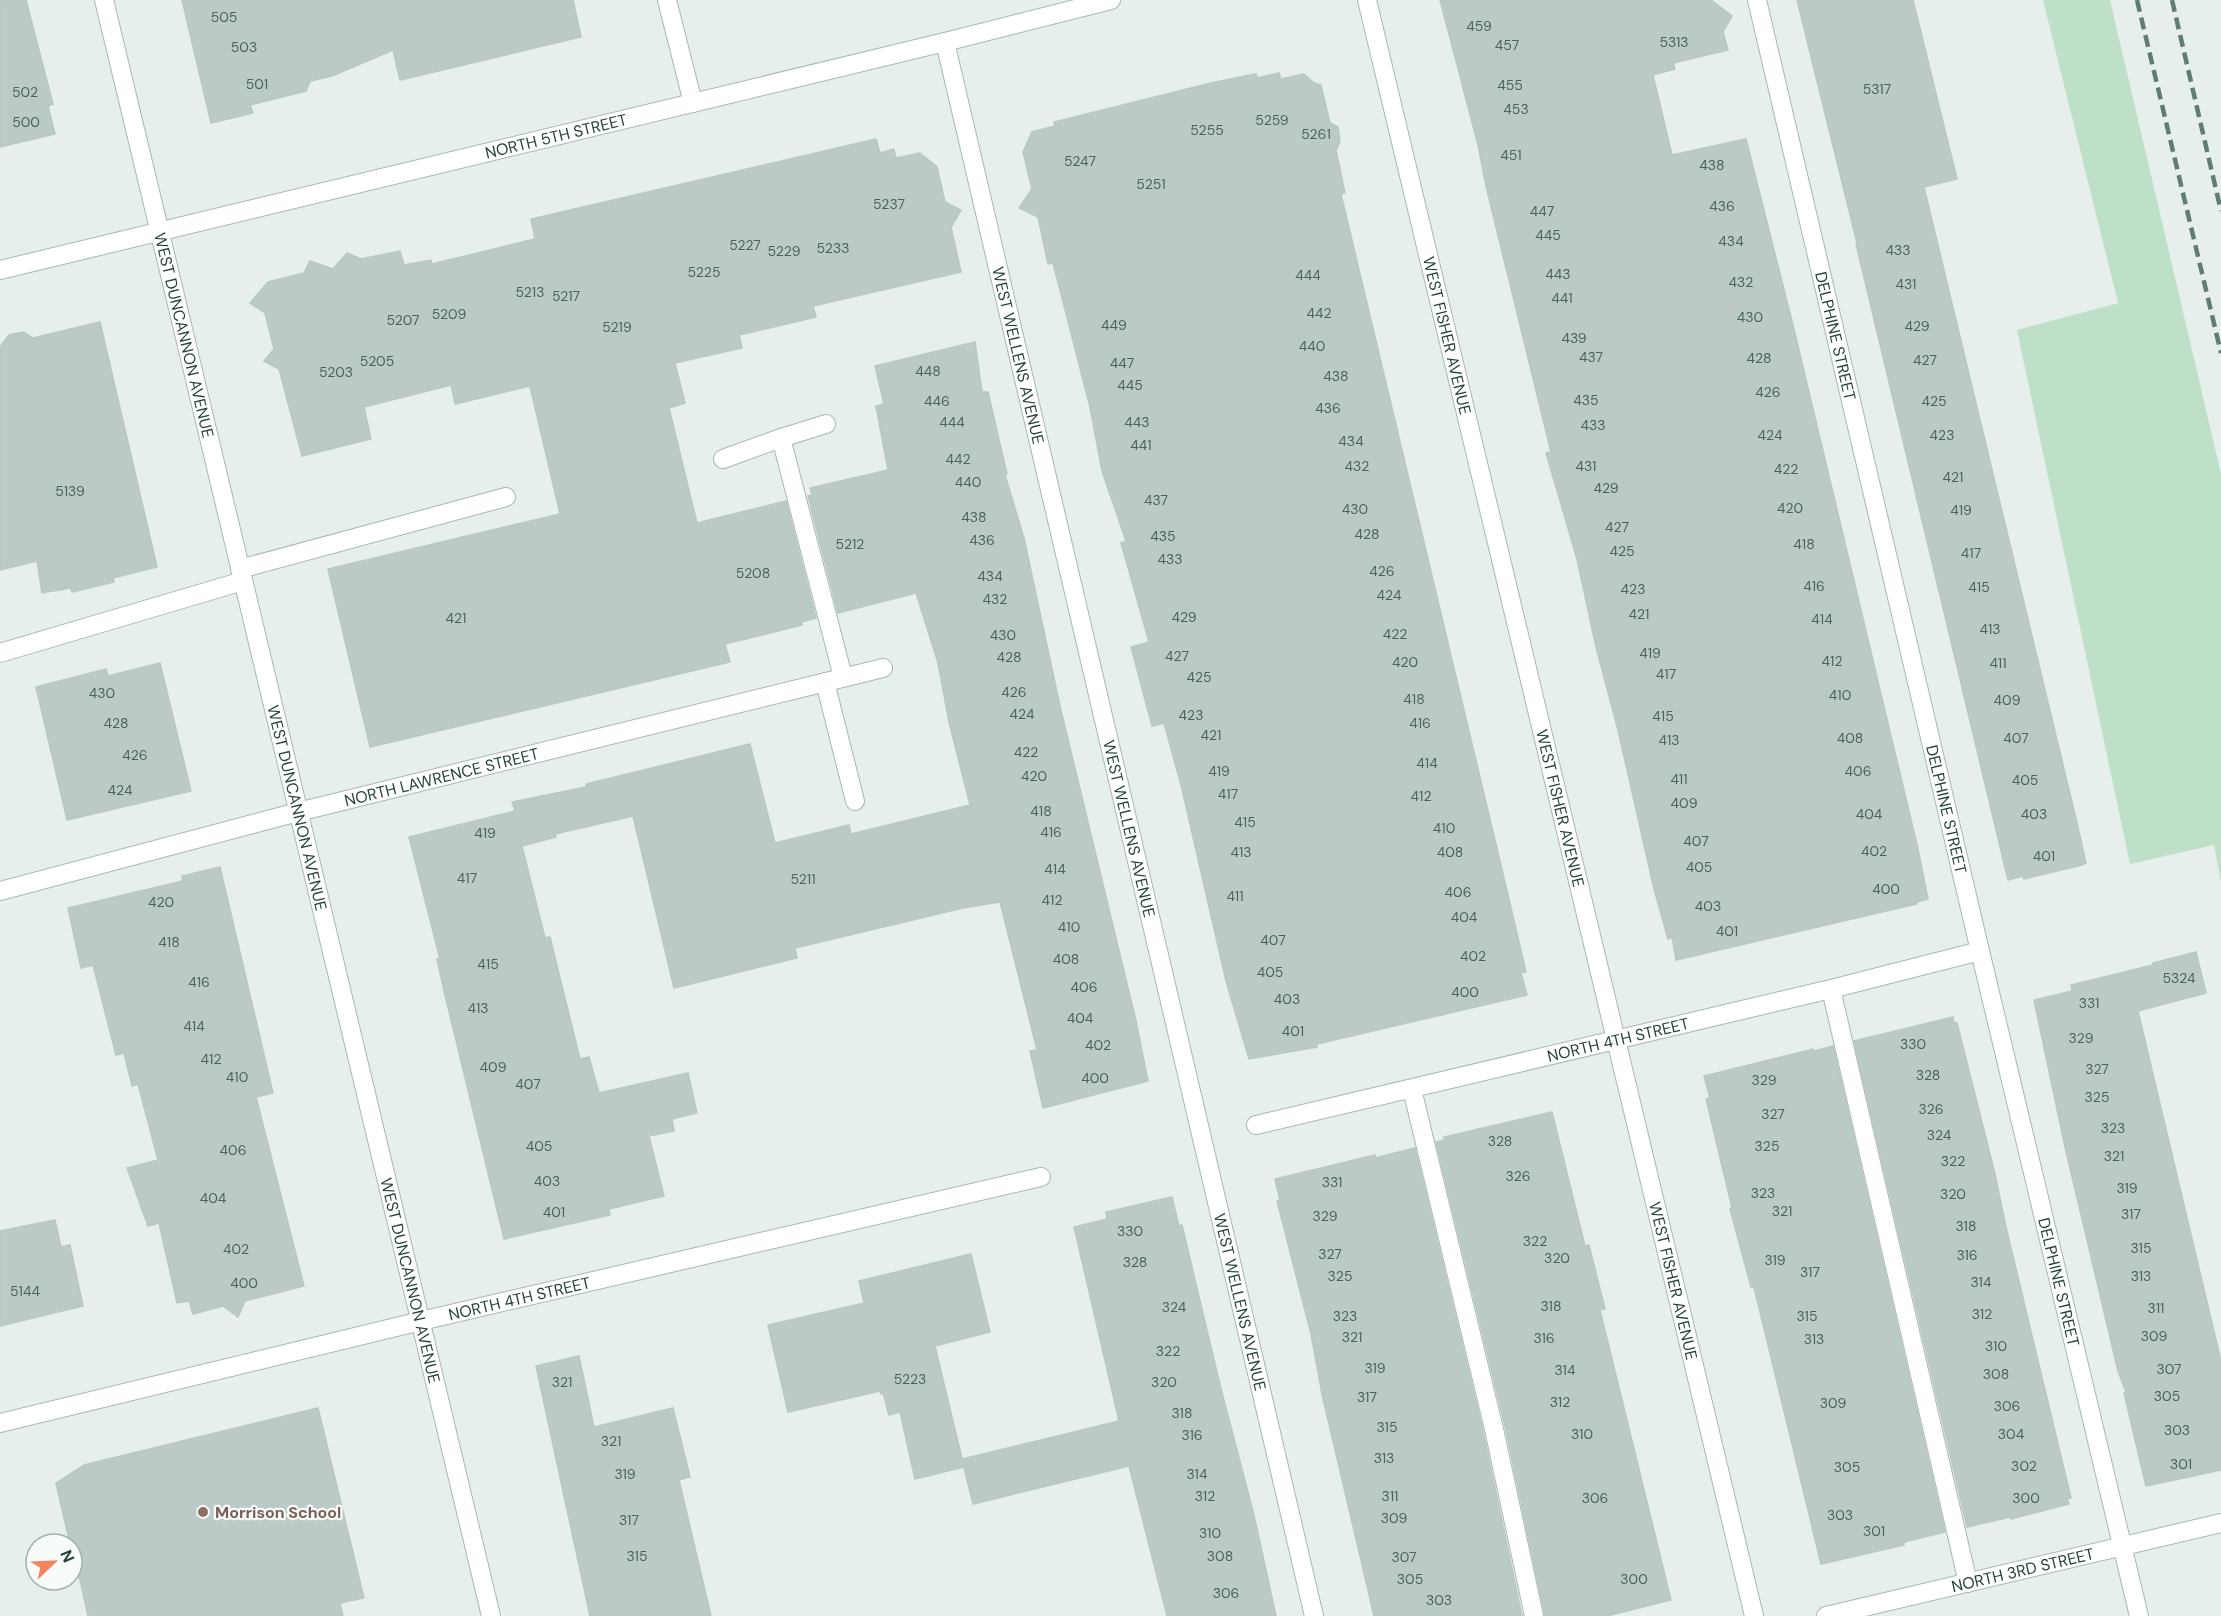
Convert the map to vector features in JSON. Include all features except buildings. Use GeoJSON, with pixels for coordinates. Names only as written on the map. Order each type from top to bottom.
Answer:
{"type":"FeatureCollection","features":[{"type":"Feature","properties":{"kind":"street","name":"WEST DUNCANNON AVENUE"},"geometry":{"type":"LineString","coordinates":[[104,0],[491,1616]]}},
{"type":"Feature","properties":{"kind":"street"},"geometry":{"type":"LineString","coordinates":[[667,0],[693,104]]}},
{"type":"Feature","properties":{"kind":"street","name":"NORTH 5TH STREET"},"geometry":{"type":"LineString","coordinates":[[0,270],[693,104],[1111,0]]}},
{"type":"Feature","properties":{"kind":"street","name":"WEST FISHER AVENUE"},"geometry":{"type":"LineString","coordinates":[[1367,0],[1754,1616]]}},
{"type":"Feature","properties":{"kind":"street","name":"DELPHINE STREET"},"geometry":{"type":"LineString","coordinates":[[1757,0],[2139,1616]]}},
{"type":"Feature","properties":{"kind":"street","name":"WEST WELLENS AVENUE"},"geometry":{"type":"LineString","coordinates":[[945,42],[1314,1616]]}},
{"type":"Feature","properties":{"kind":"street"},"geometry":{"type":"LineString","coordinates":[[723,459],[826,424]]}},
{"type":"Feature","properties":{"kind":"street"},"geometry":{"type":"LineString","coordinates":[[781,438],[834,680],[855,801]]}},
{"type":"Feature","properties":{"kind":"street"},"geometry":{"type":"LineString","coordinates":[[0,653],[242,575],[506,497]]}},
{"type":"Feature","properties":{"kind":"street","name":"NORTH LAWRENCE STREET"},"geometry":{"type":"LineString","coordinates":[[0,891],[298,812],[883,668]]}},
{"type":"Feature","properties":{"kind":"street","name":"NORTH 4TH STREET"},"geometry":{"type":"LineString","coordinates":[[1256,1125],[1831,989],[1980,951]]}},
{"type":"Feature","properties":{"kind":"street"},"geometry":{"type":"LineString","coordinates":[[1831,989],[1968,1583]]}},
{"type":"Feature","properties":{"kind":"street"},"geometry":{"type":"LineString","coordinates":[[1412,1089],[1494,1429],[1534,1616]]}},
{"type":"Feature","properties":{"kind":"street","name":"NORTH 4TH STREET"},"geometry":{"type":"LineString","coordinates":[[0,1423],[421,1321],[1041,1177]]}},
{"type":"Feature","properties":{"kind":"street","name":"NORTH 3RD STREET"},"geometry":{"type":"LineString","coordinates":[[1826,1616],[2221,1523]]}},
{"type":"Feature","properties":{"kind":"green space"},"geometry":{"type":"Polygon","coordinates":[[[2043,0],[2110,0],[2221,474],[2221,882],[2214,845],[2130,864],[2017,330],[2118,303],[2043,0]]]}},
{"type":"Feature","properties":{"kind":"railway"},"geometry":{"type":"LineString","coordinates":[[2137,0],[2221,353]]}},
{"type":"Feature","properties":{"kind":"railway"},"geometry":{"type":"LineString","coordinates":[[2172,0],[2221,211]]}},
{"type":"Feature","properties":{"kind":"place","name":"Morrison School"},"geometry":{"type":"Point","coordinates":[203,1512]}}]}
